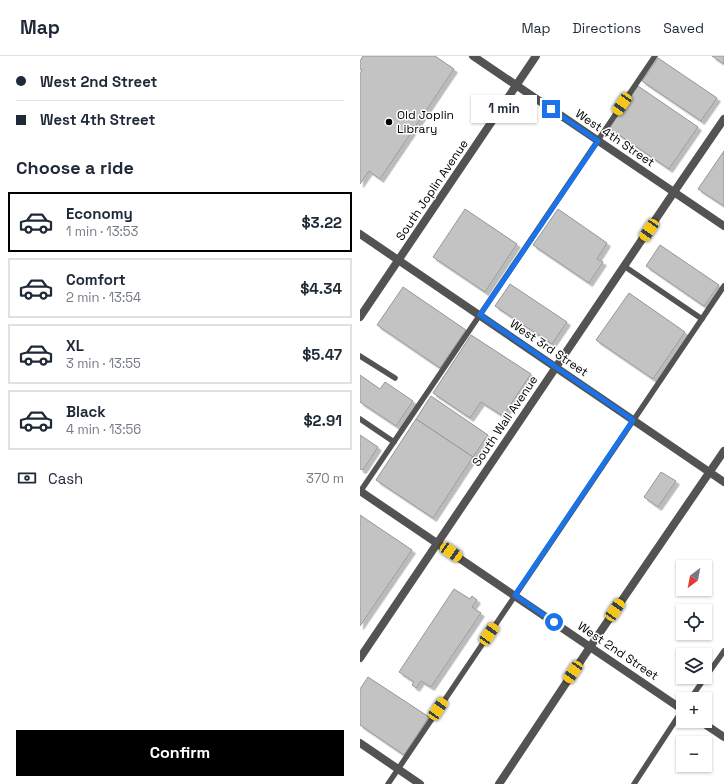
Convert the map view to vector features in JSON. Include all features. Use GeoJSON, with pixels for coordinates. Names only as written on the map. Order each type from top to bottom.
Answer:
{"type":"FeatureCollection","features":[{"type":"Feature","properties":{"kind":"street","name":"West 4th Street"},"geometry":{"type":"LineString","coordinates":[[472,56],[724,226]]}},
{"type":"Feature","properties":{"kind":"street","name":"South Joplin Avenue"},"geometry":{"type":"LineString","coordinates":[[360,317],[536,56]]}},
{"type":"Feature","properties":{"kind":"street","name":"South Wall Avenue"},"geometry":{"type":"LineString","coordinates":[[360,658],[724,119]]}},
{"type":"Feature","properties":{"kind":"street","name":"West 3rd Street"},"geometry":{"type":"LineString","coordinates":[[360,234],[724,482]]}},
{"type":"Feature","properties":{"kind":"street"},"geometry":{"type":"LineString","coordinates":[[499,784],[590,647],[724,451]]}},
{"type":"Feature","properties":{"kind":"street","name":"West 2nd Street"},"geometry":{"type":"LineString","coordinates":[[360,491],[676,705]]}},
{"type":"Feature","properties":{"kind":"street"},"geometry":{"type":"LineString","coordinates":[[710,728],[724,737]]}},
{"type":"Feature","properties":{"kind":"street"},"geometry":{"type":"LineString","coordinates":[[360,743],[420,784]]}},
{"type":"Feature","properties":{"kind":"lane"},"geometry":{"type":"LineString","coordinates":[[360,491],[655,56]]}},
{"type":"Feature","properties":{"kind":"lane"},"geometry":{"type":"LineString","coordinates":[[624,266],[702,319]]}},
{"type":"Feature","properties":{"kind":"lane"},"geometry":{"type":"LineString","coordinates":[[388,784],[724,286]]}},
{"type":"Feature","properties":{"kind":"lane"},"geometry":{"type":"LineString","coordinates":[[360,356],[395,378]]}},
{"type":"Feature","properties":{"kind":"lane"},"geometry":{"type":"LineString","coordinates":[[360,419],[394,442]]}},
{"type":"Feature","properties":{"kind":"lane"},"geometry":{"type":"LineString","coordinates":[[695,692],[724,651]]}},
{"type":"Feature","properties":{"kind":"lane"},"geometry":{"type":"LineString","coordinates":[[634,784],[676,721]]}},
{"type":"Feature","properties":{"kind":"building","name":"Old Joplin Library"},"geometry":{"type":"Polygon","coordinates":[[[363,56],[435,56],[454,69],[380,179],[369,171],[360,184],[360,73],[362,70],[360,69],[360,61],[363,56]]]}},
{"type":"Feature","properties":{"kind":"building"},"geometry":{"type":"Polygon","coordinates":[[[712,56],[724,56],[724,64],[712,56]]]}},
{"type":"Feature","properties":{"kind":"building"},"geometry":{"type":"Polygon","coordinates":[[[658,58],[717,98],[701,121],[642,81],[658,58]]]}},
{"type":"Feature","properties":{"kind":"building"},"geometry":{"type":"Polygon","coordinates":[[[638,86],[698,127],[669,169],[609,128],[638,86]]]}},
{"type":"Feature","properties":{"kind":"building"},"geometry":{"type":"Polygon","coordinates":[[[724,151],[724,206],[698,189],[724,151]]]}},
{"type":"Feature","properties":{"kind":"building"},"geometry":{"type":"Polygon","coordinates":[[[465,209],[517,244],[485,292],[433,257],[465,209]]]}},
{"type":"Feature","properties":{"kind":"building"},"geometry":{"type":"Polygon","coordinates":[[[558,209],[607,243],[597,259],[603,262],[589,283],[533,245],[558,209]]]}},
{"type":"Feature","properties":{"kind":"building"},"geometry":{"type":"Polygon","coordinates":[[[660,245],[719,285],[704,306],[646,266],[660,245]]]}},
{"type":"Feature","properties":{"kind":"building"},"geometry":{"type":"Polygon","coordinates":[[[510,284],[567,322],[552,344],[495,306],[510,284]]]}},
{"type":"Feature","properties":{"kind":"building"},"geometry":{"type":"Polygon","coordinates":[[[403,287],[466,330],[440,368],[377,325],[403,287]]]}},
{"type":"Feature","properties":{"kind":"building"},"geometry":{"type":"Polygon","coordinates":[[[629,293],[685,332],[653,379],[596,340],[629,293]]]}},
{"type":"Feature","properties":{"kind":"building"},"geometry":{"type":"Polygon","coordinates":[[[471,335],[531,374],[503,416],[481,402],[470,418],[433,393],[471,335]]]}},
{"type":"Feature","properties":{"kind":"building"},"geometry":{"type":"Polygon","coordinates":[[[360,375],[380,389],[385,382],[413,401],[396,426],[360,402],[360,375]]]}},
{"type":"Feature","properties":{"kind":"building"},"geometry":{"type":"Polygon","coordinates":[[[431,396],[488,435],[473,457],[416,419],[431,396]]]}},
{"type":"Feature","properties":{"kind":"building"},"geometry":{"type":"Polygon","coordinates":[[[416,419],[473,457],[433,518],[376,480],[416,419]]]}},
{"type":"Feature","properties":{"kind":"building"},"geometry":{"type":"Polygon","coordinates":[[[360,435],[378,447],[363,470],[360,469],[360,435]]]}},
{"type":"Feature","properties":{"kind":"building"},"geometry":{"type":"Polygon","coordinates":[[[661,472],[676,481],[658,507],[644,497],[661,472]]]}},
{"type":"Feature","properties":{"kind":"building"},"geometry":{"type":"Polygon","coordinates":[[[360,515],[412,550],[360,626],[360,515]]]}},
{"type":"Feature","properties":{"kind":"building"},"geometry":{"type":"Polygon","coordinates":[[[454,589],[470,599],[472,596],[477,600],[472,607],[481,613],[431,687],[421,681],[416,688],[412,685],[414,682],[399,672],[454,589]]]}},
{"type":"Feature","properties":{"kind":"building"},"geometry":{"type":"Polygon","coordinates":[[[368,677],[429,717],[404,755],[360,725],[360,689],[368,677]]]}},
{"type":"Feature","properties":{"kind":"place","name":"Old Joplin Library"},"geometry":{"type":"Point","coordinates":[389,122]}},
{"type":"Feature","properties":{"kind":"route"},"geometry":{"type":"LineString","coordinates":[[551,109],[598,141],[480,315],[633,420],[515,595],[554,622]]}}]}
